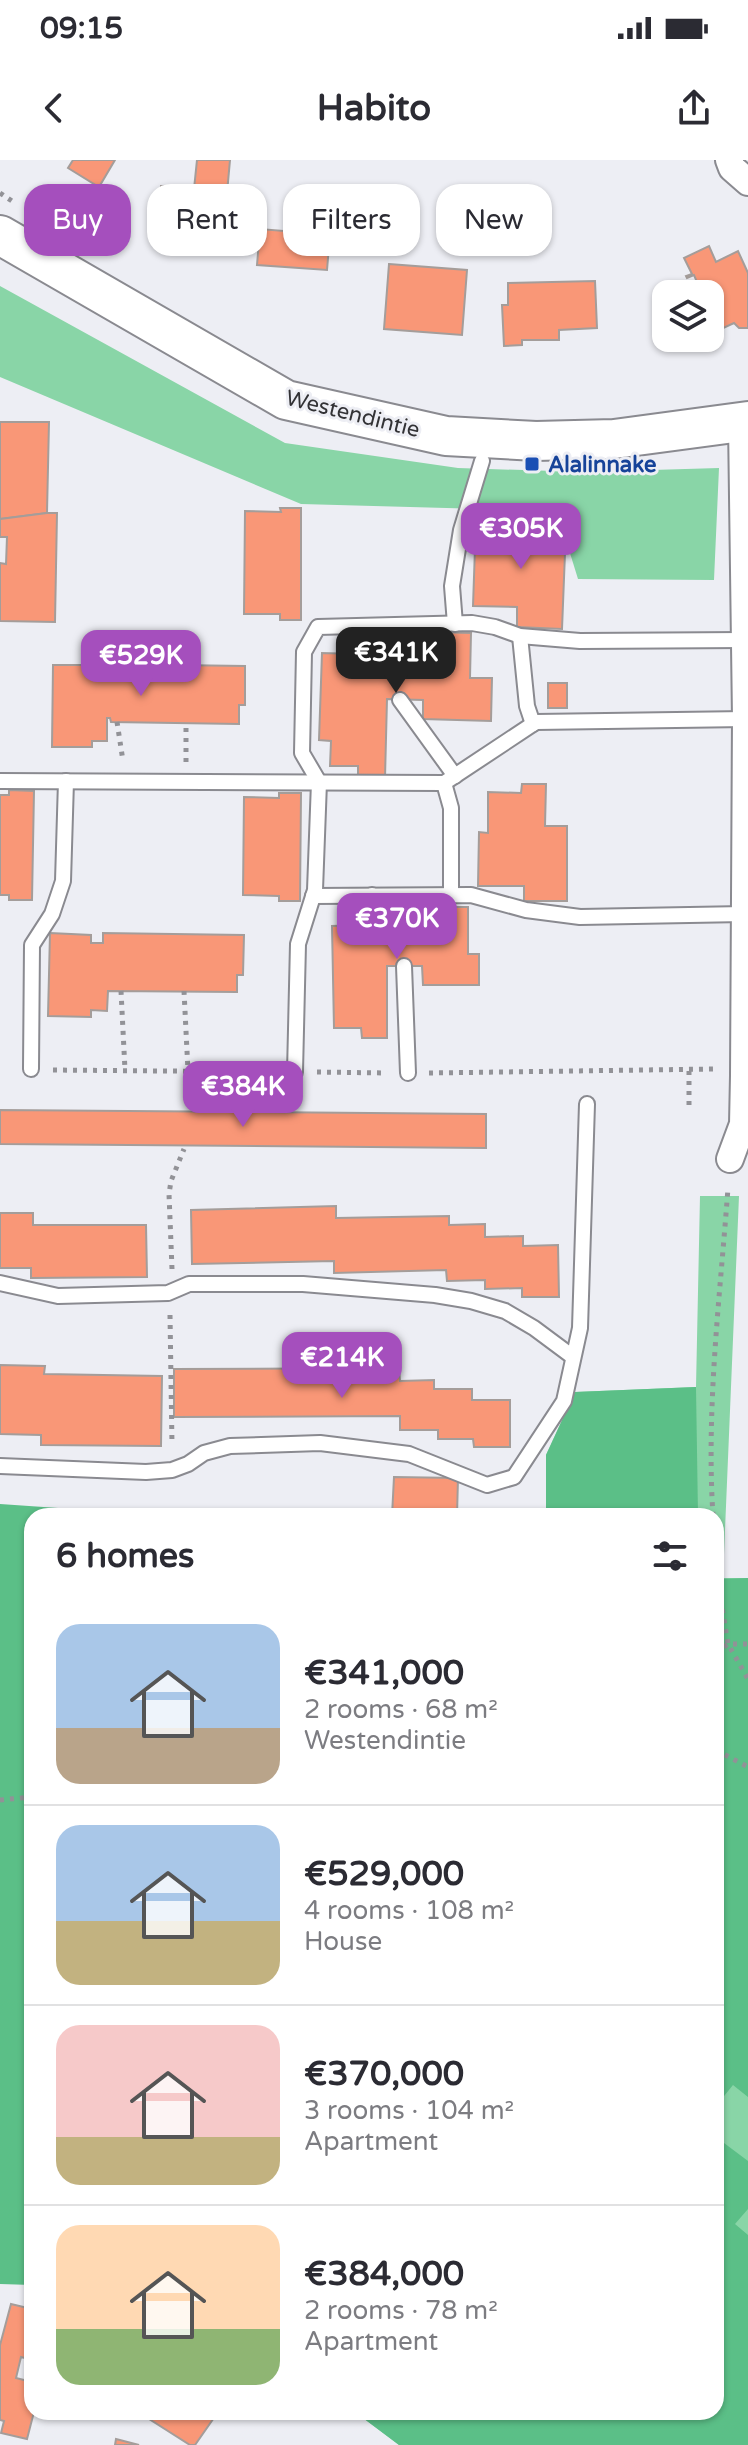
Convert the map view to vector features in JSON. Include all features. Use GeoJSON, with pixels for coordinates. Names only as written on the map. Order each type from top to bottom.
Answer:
{"type":"FeatureCollection","features":[{"type":"Feature","properties":{"kind":"main road","name":"Westendintie"},"geometry":{"type":"LineString","coordinates":[[7,218],[286,400],[446,436],[536,441],[614,439],[745,422]]}},
{"type":"Feature","properties":{"kind":"street"},"geometry":{"type":"LineString","coordinates":[[729,160],[732,168],[748,182]]}},
{"type":"Feature","properties":{"kind":"street"},"geometry":{"type":"LineString","coordinates":[[739,1161],[743,1124],[745,422]]}},
{"type":"Feature","properties":{"kind":"lane"},"geometry":{"type":"LineString","coordinates":[[455,624],[452,586],[461,530],[482,461]]}},
{"type":"Feature","properties":{"kind":"lane"},"geometry":{"type":"LineString","coordinates":[[295,1072],[298,944],[313,896],[319,782],[302,753],[304,652],[318,627],[455,624],[495,627],[520,636],[580,641],[745,640]]}},
{"type":"Feature","properties":{"kind":"lane"},"geometry":{"type":"LineString","coordinates":[[520,636],[527,706],[533,724]]}},
{"type":"Feature","properties":{"kind":"lane"},"geometry":{"type":"LineString","coordinates":[[400,700],[449,780],[451,894]]}},
{"type":"Feature","properties":{"kind":"lane"},"geometry":{"type":"LineString","coordinates":[[0,781],[449,780],[533,724],[746,719]]}},
{"type":"Feature","properties":{"kind":"lane"},"geometry":{"type":"LineString","coordinates":[[31,1069],[32,945],[52,914],[63,881],[66,781]]}},
{"type":"Feature","properties":{"kind":"lane"},"geometry":{"type":"LineString","coordinates":[[372,895],[372,924]]}},
{"type":"Feature","properties":{"kind":"lane"},"geometry":{"type":"LineString","coordinates":[[313,896],[471,895],[526,910],[580,917],[744,914]]}},
{"type":"Feature","properties":{"kind":"lane"},"geometry":{"type":"LineString","coordinates":[[404,966],[408,1073]]}},
{"type":"Feature","properties":{"kind":"lane"},"geometry":{"type":"LineString","coordinates":[[0,1466],[159,1471],[172,1470],[204,1453],[230,1446],[320,1443],[409,1454],[487,1485],[514,1477],[564,1401],[580,1328],[587,1104]]}},
{"type":"Feature","properties":{"kind":"lane"},"geometry":{"type":"LineString","coordinates":[[0,1283],[58,1296],[168,1293],[189,1284],[303,1284],[435,1295],[505,1311],[573,1357]]}},
{"type":"Feature","properties":{"kind":"path"},"geometry":{"type":"LineString","coordinates":[[0,193],[7,218]]}},
{"type":"Feature","properties":{"kind":"path"},"geometry":{"type":"LineString","coordinates":[[117,722],[126,781]]}},
{"type":"Feature","properties":{"kind":"path"},"geometry":{"type":"LineString","coordinates":[[185,782],[186,723]]}},
{"type":"Feature","properties":{"kind":"path"},"geometry":{"type":"LineString","coordinates":[[121,991],[125,1070]]}},
{"type":"Feature","properties":{"kind":"path"},"geometry":{"type":"LineString","coordinates":[[184,991],[188,1071]]}},
{"type":"Feature","properties":{"kind":"path"},"geometry":{"type":"LineString","coordinates":[[31,1069],[408,1073],[718,1069]]}},
{"type":"Feature","properties":{"kind":"path"},"geometry":{"type":"LineString","coordinates":[[689,1069],[689,1105]]}},
{"type":"Feature","properties":{"kind":"path"},"geometry":{"type":"LineString","coordinates":[[171,1254],[169,1194],[184,1149]]}},
{"type":"Feature","properties":{"kind":"path"},"geometry":{"type":"LineString","coordinates":[[712,1508],[710,1472],[714,1375],[739,1161]]}},
{"type":"Feature","properties":{"kind":"path"},"geometry":{"type":"LineString","coordinates":[[170,1331],[172,1459]]}},
{"type":"Feature","properties":{"kind":"path"},"geometry":{"type":"LineString","coordinates":[[724,1619],[728,1644],[748,1679]]}},
{"type":"Feature","properties":{"kind":"path"},"geometry":{"type":"LineString","coordinates":[[724,1647],[728,1644],[748,1644]]}},
{"type":"Feature","properties":{"kind":"path"},"geometry":{"type":"LineString","coordinates":[[724,1754],[748,1767]]}},
{"type":"Feature","properties":{"kind":"path"},"geometry":{"type":"LineString","coordinates":[[0,1800],[24,1798]]}},
{"type":"Feature","properties":{"kind":"green space"},"geometry":{"type":"Polygon","coordinates":[[[0,286],[285,443],[458,468],[585,472],[719,468],[714,580],[578,579],[557,511],[301,504],[0,377],[0,286]]]}},
{"type":"Feature","properties":{"kind":"green space"},"geometry":{"type":"Polygon","coordinates":[[[700,1196],[739,1196],[724,1554],[724,1508],[546,1508],[546,1455],[575,1392],[696,1387],[700,1196]]]}},
{"type":"Feature","properties":{"kind":"green space"},"geometry":{"type":"Polygon","coordinates":[[[696,1387],[698,1508],[546,1508],[546,1455],[575,1392],[696,1387]]]}},
{"type":"Feature","properties":{"kind":"green space"},"geometry":{"type":"Polygon","coordinates":[[[0,1504],[58,1508],[24,1508],[24,2285],[0,2284],[0,1504]]]}},
{"type":"Feature","properties":{"kind":"green space"},"geometry":{"type":"Polygon","coordinates":[[[724,1578],[748,1578],[748,2445],[399,2445],[366,2420],[724,2420],[724,1578]]]}},
{"type":"Feature","properties":{"kind":"green space"},"geometry":{"type":"Polygon","coordinates":[[[748,1578],[748,2097],[733,2085],[724,2096],[724,1579],[748,1578]]]}},
{"type":"Feature","properties":{"kind":"green space"},"geometry":{"type":"Polygon","coordinates":[[[724,2143],[748,2161],[748,2209],[735,2224],[748,2235],[748,2445],[399,2445],[366,2420],[724,2420],[724,2143]]]}},
{"type":"Feature","properties":{"kind":"building"},"geometry":{"type":"Polygon","coordinates":[[[73,160],[115,160],[101,184],[94,184],[68,168],[73,160]]]}},
{"type":"Feature","properties":{"kind":"building"},"geometry":{"type":"Polygon","coordinates":[[[197,160],[230,160],[228,184],[195,184],[197,160]]]}},
{"type":"Feature","properties":{"kind":"building"},"geometry":{"type":"Polygon","coordinates":[[[267,230],[283,231],[283,256],[328,256],[327,270],[257,265],[258,256],[267,256],[267,230]]]}},
{"type":"Feature","properties":{"kind":"building"},"geometry":{"type":"Polygon","coordinates":[[[709,246],[716,262],[738,251],[748,273],[748,328],[739,328],[734,323],[724,328],[724,280],[696,280],[694,275],[687,278],[692,274],[684,258],[709,246]]]}},
{"type":"Feature","properties":{"kind":"building"},"geometry":{"type":"Polygon","coordinates":[[[389,264],[467,270],[462,335],[384,329],[389,264]]]}},
{"type":"Feature","properties":{"kind":"building"},"geometry":{"type":"Polygon","coordinates":[[[595,281],[597,328],[559,330],[559,340],[522,340],[522,345],[504,346],[502,305],[508,305],[508,283],[595,281]]]}},
{"type":"Feature","properties":{"kind":"building"},"geometry":{"type":"Polygon","coordinates":[[[0,422],[49,422],[47,513],[0,519],[0,422]]]}},
{"type":"Feature","properties":{"kind":"building"},"geometry":{"type":"Polygon","coordinates":[[[280,508],[301,508],[301,620],[280,620],[280,614],[244,614],[245,511],[281,512],[280,508]]]}},
{"type":"Feature","properties":{"kind":"building"},"geometry":{"type":"Polygon","coordinates":[[[520,511],[547,512],[546,552],[565,553],[562,629],[517,627],[517,607],[473,606],[475,548],[485,549],[487,517],[519,519],[520,511]]]}},
{"type":"Feature","properties":{"kind":"building"},"geometry":{"type":"Polygon","coordinates":[[[57,513],[55,622],[0,621],[0,563],[6,564],[7,537],[0,537],[0,519],[57,513]]]}},
{"type":"Feature","properties":{"kind":"building"},"geometry":{"type":"Polygon","coordinates":[[[427,632],[471,633],[470,678],[492,678],[491,721],[423,719],[423,700],[387,699],[385,778],[358,777],[358,766],[330,766],[331,741],[319,740],[322,653],[393,655],[393,642],[427,643],[427,632]]]}},
{"type":"Feature","properties":{"kind":"building"},"geometry":{"type":"Polygon","coordinates":[[[105,664],[245,666],[245,705],[239,705],[239,724],[111,722],[107,718],[107,741],[92,741],[92,747],[52,747],[53,665],[92,665],[93,673],[104,673],[105,664]]]}},
{"type":"Feature","properties":{"kind":"building"},"geometry":{"type":"Polygon","coordinates":[[[548,683],[567,683],[567,708],[548,708],[548,683]]]}},
{"type":"Feature","properties":{"kind":"building"},"geometry":{"type":"Polygon","coordinates":[[[522,784],[546,784],[545,826],[567,826],[567,901],[524,901],[524,886],[478,886],[479,832],[488,833],[488,792],[521,793],[522,784]]]}},
{"type":"Feature","properties":{"kind":"building"},"geometry":{"type":"Polygon","coordinates":[[[9,790],[34,791],[32,900],[9,900],[9,895],[0,895],[0,795],[9,795],[9,790]]]}},
{"type":"Feature","properties":{"kind":"building"},"geometry":{"type":"Polygon","coordinates":[[[279,793],[301,793],[300,901],[279,901],[279,896],[243,895],[244,797],[279,798],[279,793]]]}},
{"type":"Feature","properties":{"kind":"building"},"geometry":{"type":"Polygon","coordinates":[[[391,907],[468,907],[468,954],[479,954],[479,985],[423,985],[422,966],[387,966],[387,1038],[362,1038],[361,1028],[334,1028],[332,926],[392,924],[391,907]]]}},
{"type":"Feature","properties":{"kind":"building"},"geometry":{"type":"Polygon","coordinates":[[[50,933],[91,935],[91,943],[103,943],[103,933],[244,935],[243,975],[237,975],[237,992],[108,991],[107,1011],[91,1010],[91,1017],[48,1016],[50,933]]]}},
{"type":"Feature","properties":{"kind":"building"},"geometry":{"type":"Polygon","coordinates":[[[0,1110],[486,1114],[486,1148],[0,1144],[0,1110]]]}},
{"type":"Feature","properties":{"kind":"building"},"geometry":{"type":"Polygon","coordinates":[[[336,1206],[336,1218],[449,1216],[449,1225],[485,1224],[485,1237],[523,1236],[523,1246],[558,1245],[559,1297],[522,1297],[522,1288],[485,1289],[485,1280],[447,1281],[446,1270],[334,1273],[334,1261],[192,1264],[191,1210],[336,1206]]]}},
{"type":"Feature","properties":{"kind":"building"},"geometry":{"type":"Polygon","coordinates":[[[0,1213],[33,1213],[33,1225],[146,1225],[147,1277],[31,1278],[31,1268],[0,1268],[0,1213]]]}},
{"type":"Feature","properties":{"kind":"building"},"geometry":{"type":"Polygon","coordinates":[[[0,1365],[45,1366],[44,1374],[162,1376],[161,1446],[41,1445],[41,1435],[0,1434],[0,1365]]]}},
{"type":"Feature","properties":{"kind":"building"},"geometry":{"type":"Polygon","coordinates":[[[399,1368],[400,1381],[434,1380],[434,1389],[472,1389],[472,1400],[510,1400],[510,1447],[474,1447],[473,1439],[438,1439],[438,1430],[400,1430],[400,1416],[174,1417],[174,1369],[399,1368]]]}},
{"type":"Feature","properties":{"kind":"building"},"geometry":{"type":"Polygon","coordinates":[[[394,1477],[458,1478],[457,1508],[392,1508],[394,1477]]]}},
{"type":"Feature","properties":{"kind":"building"},"geometry":{"type":"Polygon","coordinates":[[[11,2304],[24,2307],[24,2358],[21,2357],[16,2378],[24,2380],[24,2420],[32,2420],[27,2439],[1,2433],[4,2421],[0,2420],[0,2345],[11,2304]]]}},
{"type":"Feature","properties":{"kind":"building"},"geometry":{"type":"Polygon","coordinates":[[[151,2420],[212,2420],[195,2445],[190,2445],[151,2420]]]}},
{"type":"Feature","properties":{"kind":"building"},"geometry":{"type":"Polygon","coordinates":[[[116,2439],[139,2445],[115,2445],[116,2439]]]}},
{"type":"Feature","properties":{"kind":"place","name":"Alalinnake"},"geometry":{"type":"Point","coordinates":[532,464]}}]}
